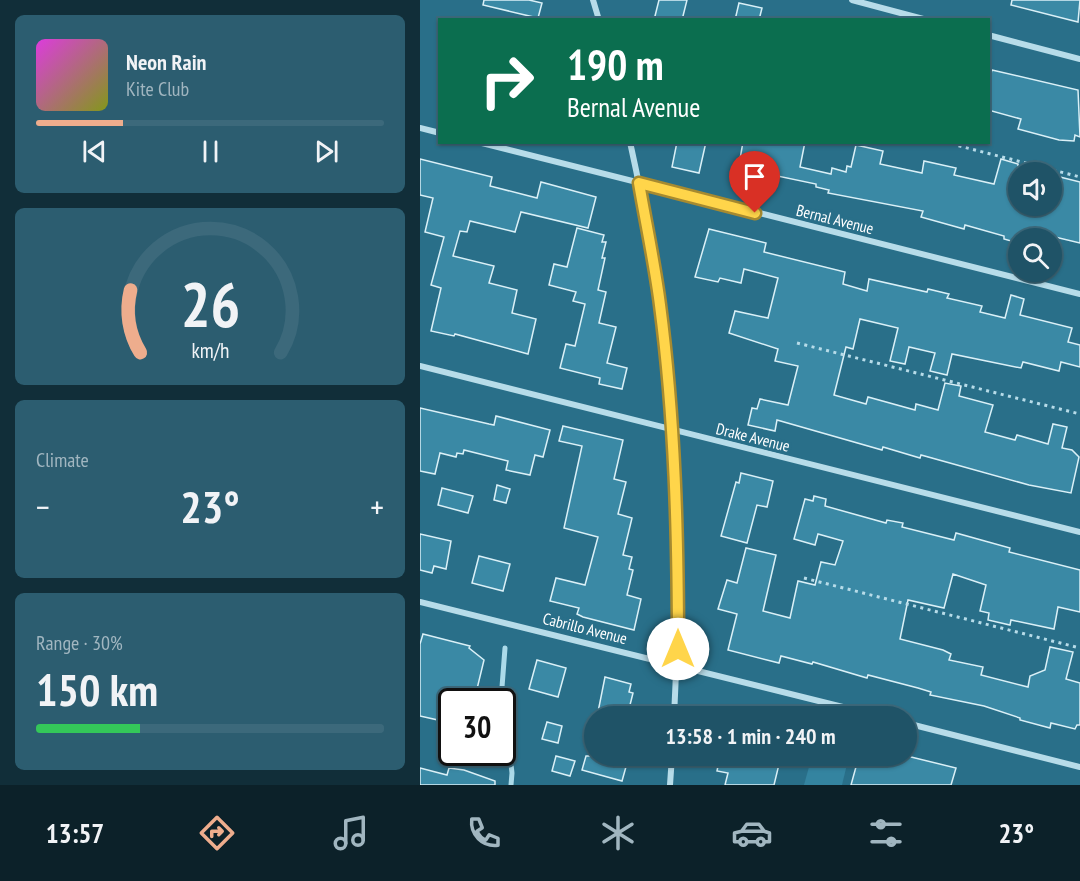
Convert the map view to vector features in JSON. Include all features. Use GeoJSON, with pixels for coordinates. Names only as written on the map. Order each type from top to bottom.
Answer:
{"type":"FeatureCollection","features":[{"type":"Feature","properties":{"kind":"street"},"geometry":{"type":"LineString","coordinates":[[593,0],[598,18]]}},
{"type":"Feature","properties":{"kind":"street"},"geometry":{"type":"LineString","coordinates":[[852,0],[920,18]]}},
{"type":"Feature","properties":{"kind":"street"},"geometry":{"type":"LineString","coordinates":[[990,36],[1080,59]]}},
{"type":"Feature","properties":{"kind":"street"},"geometry":{"type":"LineString","coordinates":[[420,128],[438,132]]}},
{"type":"Feature","properties":{"kind":"street","name":"Bernal Avenue"},"geometry":{"type":"LineString","coordinates":[[486,144],[1080,294]]}},
{"type":"Feature","properties":{"kind":"street"},"geometry":{"type":"LineString","coordinates":[[630,144],[660,306],[671,430],[678,542],[675,706]]}},
{"type":"Feature","properties":{"kind":"street","name":"Drake Avenue"},"geometry":{"type":"LineString","coordinates":[[420,366],[1080,532]]}},
{"type":"Feature","properties":{"kind":"street","name":"Cabrillo Avenue"},"geometry":{"type":"LineString","coordinates":[[420,602],[839,706]]}},
{"type":"Feature","properties":{"kind":"street"},"geometry":{"type":"LineString","coordinates":[[917,726],[1080,767]]}},
{"type":"Feature","properties":{"kind":"street"},"geometry":{"type":"LineString","coordinates":[[670,785],[671,766]]}},
{"type":"Feature","properties":{"kind":"path"},"geometry":{"type":"LineString","coordinates":[[952,144],[1080,177]]}},
{"type":"Feature","properties":{"kind":"path"},"geometry":{"type":"LineString","coordinates":[[797,343],[1080,414]]}},
{"type":"Feature","properties":{"kind":"path"},"geometry":{"type":"LineString","coordinates":[[804,578],[1080,648]]}},
{"type":"Feature","properties":{"kind":"shaded area"},"geometry":{"type":"Polygon","coordinates":[[[809,766],[847,766],[842,785],[804,785],[809,766]]]}},
{"type":"Feature","properties":{"kind":"building"},"geometry":{"type":"Polygon","coordinates":[[[484,0],[529,0],[542,3],[538,18],[483,5],[484,0]]]}},
{"type":"Feature","properties":{"kind":"building"},"geometry":{"type":"Polygon","coordinates":[[[659,0],[687,0],[682,18],[654,18],[659,0]]]}},
{"type":"Feature","properties":{"kind":"building"},"geometry":{"type":"Polygon","coordinates":[[[1012,0],[1080,0],[1078,22],[1011,5],[1012,0]]]}},
{"type":"Feature","properties":{"kind":"building"},"geometry":{"type":"Polygon","coordinates":[[[739,3],[762,8],[760,18],[735,18],[739,3]]]}},
{"type":"Feature","properties":{"kind":"building"},"geometry":{"type":"Polygon","coordinates":[[[992,70],[1078,90],[1080,137],[1075,135],[1074,141],[1059,140],[1018,129],[1021,119],[990,111],[992,70]]]}},
{"type":"Feature","properties":{"kind":"building"},"geometry":{"type":"Polygon","coordinates":[[[677,144],[706,144],[699,173],[672,167],[677,144]]]}},
{"type":"Feature","properties":{"kind":"building"},"geometry":{"type":"Polygon","coordinates":[[[743,144],[805,144],[800,167],[831,174],[832,168],[846,172],[847,166],[851,167],[856,145],[883,151],[880,164],[922,173],[924,161],[956,168],[954,175],[994,184],[1001,159],[1011,162],[1008,162],[1008,216],[1062,216],[1062,178],[1080,182],[1080,243],[1062,239],[1062,228],[1008,228],[1008,240],[1004,239],[1004,236],[965,225],[964,229],[921,217],[923,211],[828,193],[829,190],[816,187],[816,184],[754,171],[752,179],[737,176],[743,144]]]}},
{"type":"Feature","properties":{"kind":"building"},"geometry":{"type":"Polygon","coordinates":[[[420,159],[492,177],[490,186],[537,198],[541,182],[596,197],[588,228],[521,212],[515,232],[470,221],[467,232],[460,231],[453,256],[494,266],[489,283],[517,290],[512,313],[536,319],[528,354],[455,334],[454,336],[431,331],[441,288],[431,285],[444,237],[425,232],[433,198],[420,195],[420,159]]]}},
{"type":"Feature","properties":{"kind":"building"},"geometry":{"type":"Polygon","coordinates":[[[577,228],[604,235],[602,242],[606,242],[598,290],[606,292],[599,323],[616,327],[607,363],[627,368],[622,389],[599,384],[600,378],[560,368],[566,344],[575,346],[585,304],[573,301],[576,292],[549,285],[554,264],[567,267],[577,228]]]}},
{"type":"Feature","properties":{"kind":"building"},"geometry":{"type":"Polygon","coordinates":[[[709,229],[766,243],[764,252],[845,272],[843,284],[867,291],[869,279],[927,292],[928,289],[949,294],[947,298],[982,306],[980,312],[1005,318],[1011,295],[1024,299],[1020,315],[1072,328],[1068,342],[1080,345],[1080,367],[1061,362],[1059,371],[1023,362],[1021,368],[952,354],[947,375],[930,371],[935,353],[909,347],[905,364],[890,361],[898,328],[860,319],[853,349],[846,347],[834,395],[866,404],[868,397],[915,410],[916,404],[938,410],[945,383],[961,386],[959,396],[993,405],[985,432],[1015,440],[1017,435],[1048,444],[1053,424],[1067,427],[1062,448],[1072,450],[1079,457],[1071,493],[1029,485],[921,455],[920,458],[883,447],[882,450],[777,420],[775,431],[748,425],[752,408],[757,409],[760,399],[788,405],[798,366],[775,361],[778,349],[729,333],[735,311],[768,318],[778,278],[744,269],[741,283],[720,278],[718,282],[695,277],[709,229]]]}},
{"type":"Feature","properties":{"kind":"building"},"geometry":{"type":"Polygon","coordinates":[[[420,408],[494,425],[496,416],[550,430],[543,457],[535,455],[530,475],[506,470],[508,461],[464,450],[463,454],[457,453],[456,457],[440,453],[435,474],[420,471],[420,408]]]}},
{"type":"Feature","properties":{"kind":"building"},"geometry":{"type":"Polygon","coordinates":[[[563,426],[623,440],[614,479],[626,482],[618,514],[632,518],[623,555],[632,557],[629,569],[633,570],[627,595],[641,599],[634,630],[583,617],[577,614],[579,608],[550,601],[556,578],[585,585],[598,537],[564,528],[582,446],[559,441],[563,426]]]}},
{"type":"Feature","properties":{"kind":"building"},"geometry":{"type":"Polygon","coordinates":[[[741,473],[773,481],[767,507],[757,505],[747,543],[721,536],[736,482],[739,483],[741,473]]]}},
{"type":"Feature","properties":{"kind":"building"},"geometry":{"type":"Polygon","coordinates":[[[497,485],[510,489],[506,503],[494,500],[497,485]]]}},
{"type":"Feature","properties":{"kind":"building"},"geometry":{"type":"Polygon","coordinates":[[[442,488],[473,496],[468,513],[438,505],[442,488]]]}},
{"type":"Feature","properties":{"kind":"building"},"geometry":{"type":"Polygon","coordinates":[[[814,496],[826,499],[825,506],[886,523],[887,520],[903,523],[902,527],[954,540],[956,533],[1010,548],[1009,552],[1080,570],[1080,612],[1058,607],[1054,629],[1011,620],[1010,625],[988,620],[989,613],[980,611],[986,585],[953,574],[944,608],[908,600],[900,639],[943,650],[951,654],[949,660],[983,667],[981,675],[1028,687],[1030,676],[1045,670],[1050,647],[1073,652],[1066,679],[1080,683],[1080,725],[1077,725],[1075,729],[1051,723],[1050,728],[1020,720],[1020,718],[984,706],[930,695],[931,692],[868,675],[867,678],[813,662],[812,664],[781,656],[779,663],[728,650],[737,614],[718,609],[727,580],[737,583],[746,548],[776,555],[763,611],[790,618],[798,581],[815,585],[821,562],[835,565],[843,541],[818,534],[815,545],[794,539],[805,499],[813,501],[814,496]]]}},
{"type":"Feature","properties":{"kind":"building"},"geometry":{"type":"Polygon","coordinates":[[[420,534],[451,541],[446,569],[434,566],[432,573],[420,570],[420,534]]]}},
{"type":"Feature","properties":{"kind":"building"},"geometry":{"type":"Polygon","coordinates":[[[479,556],[510,564],[503,591],[472,583],[479,556]]]}},
{"type":"Feature","properties":{"kind":"building"},"geometry":{"type":"Polygon","coordinates":[[[423,634],[470,646],[469,648],[484,660],[477,688],[438,688],[438,720],[420,716],[420,644],[423,634]]]}},
{"type":"Feature","properties":{"kind":"building"},"geometry":{"type":"Polygon","coordinates":[[[537,660],[566,668],[558,697],[529,689],[537,660]]]}},
{"type":"Feature","properties":{"kind":"building"},"geometry":{"type":"Polygon","coordinates":[[[605,677],[631,684],[629,692],[633,693],[630,706],[599,706],[605,677]]]}},
{"type":"Feature","properties":{"kind":"building"},"geometry":{"type":"Polygon","coordinates":[[[547,722],[562,726],[558,743],[542,739],[547,722]]]}},
{"type":"Feature","properties":{"kind":"building"},"geometry":{"type":"Polygon","coordinates":[[[556,756],[575,761],[570,776],[552,771],[556,756]]]}},
{"type":"Feature","properties":{"kind":"building"},"geometry":{"type":"Polygon","coordinates":[[[917,758],[956,768],[951,785],[851,785],[856,766],[917,766],[917,758]]]}},
{"type":"Feature","properties":{"kind":"building"},"geometry":{"type":"Polygon","coordinates":[[[584,763],[584,766],[626,766],[622,781],[582,770],[584,763]]]}},
{"type":"Feature","properties":{"kind":"building"},"geometry":{"type":"Polygon","coordinates":[[[718,766],[779,766],[774,785],[725,785],[728,773],[717,771],[718,766]]]}},
{"type":"Feature","properties":{"kind":"building"},"geometry":{"type":"Polygon","coordinates":[[[420,768],[447,775],[449,768],[464,770],[495,781],[495,785],[420,785],[420,768]]]}},
{"type":"Feature","properties":{"kind":"waterway"},"geometry":{"type":"LineString","coordinates":[[505,648],[502,687],[512,773],[511,785]]}},
{"type":"Feature","properties":{"kind":"route"},"geometry":{"type":"LineString","coordinates":[[678,649],[678,542],[671,430],[660,306],[639,183],[755,213]]}}]}
